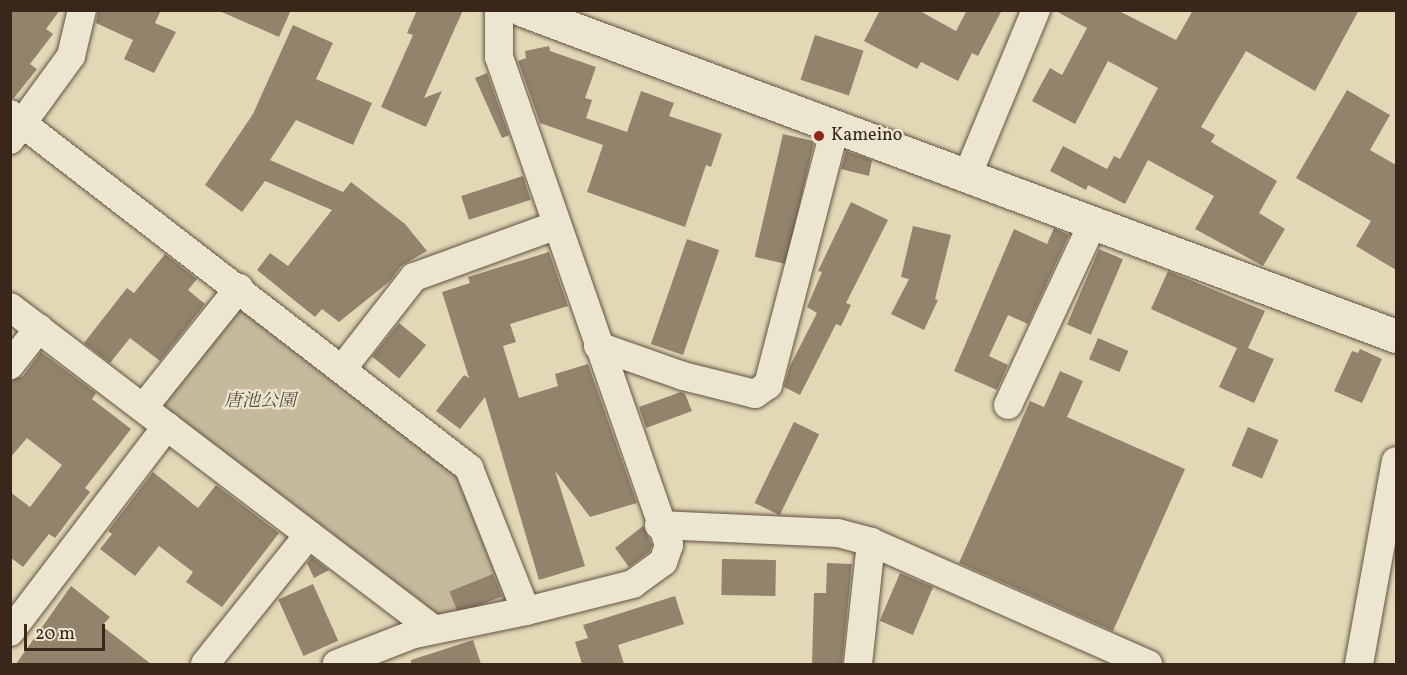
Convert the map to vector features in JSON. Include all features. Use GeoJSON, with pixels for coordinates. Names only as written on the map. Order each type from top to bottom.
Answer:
{"type":"FeatureCollection","features":[{"type":"Feature","properties":{"kind":"street"},"geometry":{"type":"LineString","coordinates":[[82,10],[71,56],[15,126],[239,288],[469,468],[526,611]]}},
{"type":"Feature","properties":{"kind":"street"},"geometry":{"type":"LineString","coordinates":[[338,664],[376,647],[433,629],[526,611],[633,584],[663,562],[669,545],[659,525],[499,57],[499,10]]}},
{"type":"Feature","properties":{"kind":"street"},"geometry":{"type":"LineString","coordinates":[[523,10],[835,127],[968,174],[1396,336]]}},
{"type":"Feature","properties":{"kind":"street"},"geometry":{"type":"LineString","coordinates":[[968,174],[1036,10]]}},
{"type":"Feature","properties":{"kind":"street"},"geometry":{"type":"LineString","coordinates":[[598,346],[682,376],[755,394],[768,386],[835,127]]}},
{"type":"Feature","properties":{"kind":"street"},"geometry":{"type":"LineString","coordinates":[[1008,405],[1093,223]]}},
{"type":"Feature","properties":{"kind":"street"},"geometry":{"type":"LineString","coordinates":[[342,369],[414,277],[557,225]]}},
{"type":"Feature","properties":{"kind":"street"},"geometry":{"type":"LineString","coordinates":[[143,408],[239,288]]}},
{"type":"Feature","properties":{"kind":"street"},"geometry":{"type":"LineString","coordinates":[[10,307],[433,629]]}},
{"type":"Feature","properties":{"kind":"street"},"geometry":{"type":"LineString","coordinates":[[10,365],[39,328]]}},
{"type":"Feature","properties":{"kind":"street"},"geometry":{"type":"LineString","coordinates":[[10,632],[166,426]]}},
{"type":"Feature","properties":{"kind":"street"},"geometry":{"type":"LineString","coordinates":[[1359,664],[1396,461]]}},
{"type":"Feature","properties":{"kind":"street"},"geometry":{"type":"LineString","coordinates":[[659,525],[838,533],[871,542],[1148,664]]}},
{"type":"Feature","properties":{"kind":"street"},"geometry":{"type":"LineString","coordinates":[[205,664],[309,534]]}},
{"type":"Feature","properties":{"kind":"street"},"geometry":{"type":"LineString","coordinates":[[858,664],[871,542]]}},
{"type":"Feature","properties":{"kind":"green space","name":"唐池公園"},"geometry":{"type":"Polygon","coordinates":[[[238,300],[460,475],[513,601],[436,619],[157,406],[238,300]]]}},
{"type":"Feature","properties":{"kind":"building"},"geometry":{"type":"Polygon","coordinates":[[[10,10],[60,10],[46,29],[53,34],[30,64],[37,69],[14,98],[10,98],[10,10]]]}},
{"type":"Feature","properties":{"kind":"building"},"geometry":{"type":"Polygon","coordinates":[[[98,10],[161,10],[155,23],[176,32],[154,73],[124,59],[133,40],[96,23],[98,10]]]}},
{"type":"Feature","properties":{"kind":"building"},"geometry":{"type":"Polygon","coordinates":[[[217,10],[291,10],[279,37],[217,10]]]}},
{"type":"Feature","properties":{"kind":"building"},"geometry":{"type":"Polygon","coordinates":[[[417,10],[463,10],[424,98],[442,91],[426,127],[381,107],[413,35],[407,33],[417,10]]]}},
{"type":"Feature","properties":{"kind":"building"},"geometry":{"type":"Polygon","coordinates":[[[880,10],[918,10],[956,31],[967,10],[1002,10],[978,56],[972,53],[958,81],[921,62],[917,69],[864,41],[880,10]]]}},
{"type":"Feature","properties":{"kind":"building"},"geometry":{"type":"Polygon","coordinates":[[[1054,10],[1119,11],[1176,40],[1193,10],[1359,10],[1315,91],[1246,51],[1201,127],[1215,135],[1211,142],[1277,181],[1259,213],[1285,229],[1263,266],[1195,229],[1214,196],[1148,160],[1125,204],[1088,185],[1086,190],[1050,171],[1063,146],[1107,169],[1114,156],[1120,159],[1158,88],[1108,61],[1075,124],[1032,101],[1050,68],[1062,75],[1087,28],[1054,10]]]}},
{"type":"Feature","properties":{"kind":"building"},"geometry":{"type":"Polygon","coordinates":[[[293,25],[333,43],[316,79],[372,103],[353,145],[296,120],[270,160],[343,192],[351,182],[405,224],[427,251],[401,266],[390,281],[339,322],[322,309],[315,317],[257,270],[270,253],[288,266],[332,210],[265,181],[242,212],[205,185],[253,114],[293,25]]]}},
{"type":"Feature","properties":{"kind":"building"},"geometry":{"type":"Polygon","coordinates":[[[815,35],[864,51],[849,95],[800,80],[815,35]]]}},
{"type":"Feature","properties":{"kind":"building"},"geometry":{"type":"Polygon","coordinates":[[[549,46],[550,51],[596,67],[585,98],[592,100],[586,118],[627,132],[641,91],[674,103],[669,116],[722,134],[711,167],[706,165],[685,227],[587,192],[603,145],[540,123],[518,61],[526,58],[525,51],[549,46]]]}},
{"type":"Feature","properties":{"kind":"building"},"geometry":{"type":"Polygon","coordinates":[[[487,73],[509,135],[502,138],[475,78],[487,73]]]}},
{"type":"Feature","properties":{"kind":"building"},"geometry":{"type":"Polygon","coordinates":[[[1347,90],[1390,115],[1370,150],[1396,165],[1396,270],[1356,246],[1371,221],[1296,178],[1347,90]]]}},
{"type":"Feature","properties":{"kind":"building"},"geometry":{"type":"Polygon","coordinates":[[[783,134],[814,141],[786,264],[755,257],[783,134]]]}},
{"type":"Feature","properties":{"kind":"building"},"geometry":{"type":"Polygon","coordinates":[[[846,151],[872,160],[869,176],[841,169],[846,151]]]}},
{"type":"Feature","properties":{"kind":"building"},"geometry":{"type":"Polygon","coordinates":[[[523,176],[531,200],[469,220],[461,196],[523,176]]]}},
{"type":"Feature","properties":{"kind":"building"},"geometry":{"type":"Polygon","coordinates":[[[851,202],[888,220],[846,303],[851,305],[841,326],[836,324],[800,395],[784,387],[790,366],[817,313],[807,307],[822,272],[818,271],[851,202]]]}},
{"type":"Feature","properties":{"kind":"building"},"geometry":{"type":"Polygon","coordinates":[[[913,226],[951,235],[935,299],[938,300],[924,330],[891,314],[909,279],[901,277],[913,226]]]}},
{"type":"Feature","properties":{"kind":"building"},"geometry":{"type":"Polygon","coordinates":[[[1054,228],[1069,235],[1028,324],[1008,315],[989,356],[1008,365],[997,390],[954,371],[1014,229],[1047,244],[1054,228]]]}},
{"type":"Feature","properties":{"kind":"building"},"geometry":{"type":"Polygon","coordinates":[[[687,239],[719,250],[683,355],[651,344],[687,239]]]}},
{"type":"Feature","properties":{"kind":"building"},"geometry":{"type":"Polygon","coordinates":[[[1099,249],[1123,259],[1091,335],[1067,324],[1099,249]]]}},
{"type":"Feature","properties":{"kind":"building"},"geometry":{"type":"Polygon","coordinates":[[[549,252],[568,306],[510,324],[516,342],[503,346],[519,398],[558,386],[555,374],[588,364],[637,503],[590,517],[555,471],[585,566],[539,580],[485,397],[460,429],[436,411],[464,375],[469,378],[442,292],[470,283],[468,277],[549,252]]]}},
{"type":"Feature","properties":{"kind":"building"},"geometry":{"type":"Polygon","coordinates":[[[165,254],[197,279],[188,290],[205,304],[160,361],[130,338],[110,363],[84,343],[127,288],[134,293],[165,254]]]}},
{"type":"Feature","properties":{"kind":"building"},"geometry":{"type":"Polygon","coordinates":[[[1168,271],[1265,311],[1248,348],[1274,359],[1254,403],[1219,387],[1237,348],[1151,309],[1168,271]]]}},
{"type":"Feature","properties":{"kind":"building"},"geometry":{"type":"Polygon","coordinates":[[[399,323],[426,345],[399,378],[372,356],[399,323]]]}},
{"type":"Feature","properties":{"kind":"building"},"geometry":{"type":"Polygon","coordinates":[[[1098,338],[1128,351],[1119,372],[1089,359],[1098,338]]]}},
{"type":"Feature","properties":{"kind":"building"},"geometry":{"type":"Polygon","coordinates":[[[1360,349],[1382,359],[1362,403],[1334,391],[1352,351],[1358,353],[1360,349]]]}},
{"type":"Feature","properties":{"kind":"building"},"geometry":{"type":"Polygon","coordinates":[[[41,352],[96,393],[92,399],[131,429],[85,488],[90,492],[55,538],[49,534],[23,567],[10,557],[10,492],[30,507],[62,465],[27,438],[10,458],[10,381],[23,376],[41,352]]]}},
{"type":"Feature","properties":{"kind":"building"},"geometry":{"type":"Polygon","coordinates":[[[1060,371],[1083,381],[1067,417],[1185,469],[1113,631],[959,563],[1030,401],[1044,407],[1060,371]]]}},
{"type":"Feature","properties":{"kind":"building"},"geometry":{"type":"Polygon","coordinates":[[[681,392],[685,394],[692,411],[646,428],[639,407],[681,392]]]}},
{"type":"Feature","properties":{"kind":"building"},"geometry":{"type":"Polygon","coordinates":[[[794,422],[819,434],[780,515],[755,503],[794,422]]]}},
{"type":"Feature","properties":{"kind":"building"},"geometry":{"type":"Polygon","coordinates":[[[1248,427],[1278,440],[1262,479],[1232,466],[1248,427]]]}},
{"type":"Feature","properties":{"kind":"building"},"geometry":{"type":"Polygon","coordinates":[[[153,472],[198,508],[216,485],[279,533],[222,607],[186,582],[193,572],[159,546],[135,576],[100,549],[112,534],[108,531],[153,472]]]}},
{"type":"Feature","properties":{"kind":"building"},"geometry":{"type":"Polygon","coordinates":[[[643,526],[652,545],[649,552],[629,567],[615,548],[643,526]]]}},
{"type":"Feature","properties":{"kind":"building"},"geometry":{"type":"Polygon","coordinates":[[[312,557],[329,570],[314,578],[307,563],[312,557]]]}},
{"type":"Feature","properties":{"kind":"building"},"geometry":{"type":"Polygon","coordinates":[[[722,559],[776,560],[775,596],[721,595],[722,559]]]}},
{"type":"Feature","properties":{"kind":"building"},"geometry":{"type":"Polygon","coordinates":[[[827,563],[852,564],[842,664],[812,664],[814,593],[826,593],[827,563]]]}},
{"type":"Feature","properties":{"kind":"building"},"geometry":{"type":"Polygon","coordinates":[[[900,573],[933,587],[913,635],[880,621],[900,573]]]}},
{"type":"Feature","properties":{"kind":"building"},"geometry":{"type":"Polygon","coordinates":[[[493,574],[502,596],[458,614],[449,592],[493,574]]]}},
{"type":"Feature","properties":{"kind":"building"},"geometry":{"type":"Polygon","coordinates":[[[313,584],[338,641],[304,656],[278,599],[313,584]]]}},
{"type":"Feature","properties":{"kind":"building"},"geometry":{"type":"Polygon","coordinates":[[[71,586],[110,617],[102,626],[151,664],[16,664],[71,586]]]}},
{"type":"Feature","properties":{"kind":"building"},"geometry":{"type":"Polygon","coordinates":[[[675,596],[684,624],[618,645],[624,664],[582,664],[575,642],[588,638],[583,625],[675,596]]]}},
{"type":"Feature","properties":{"kind":"building"},"geometry":{"type":"Polygon","coordinates":[[[473,640],[481,664],[411,664],[411,660],[473,640]]]}},
{"type":"Feature","properties":{"kind":"place","name":"Kameino"},"geometry":{"type":"Point","coordinates":[819,136]}}]}
